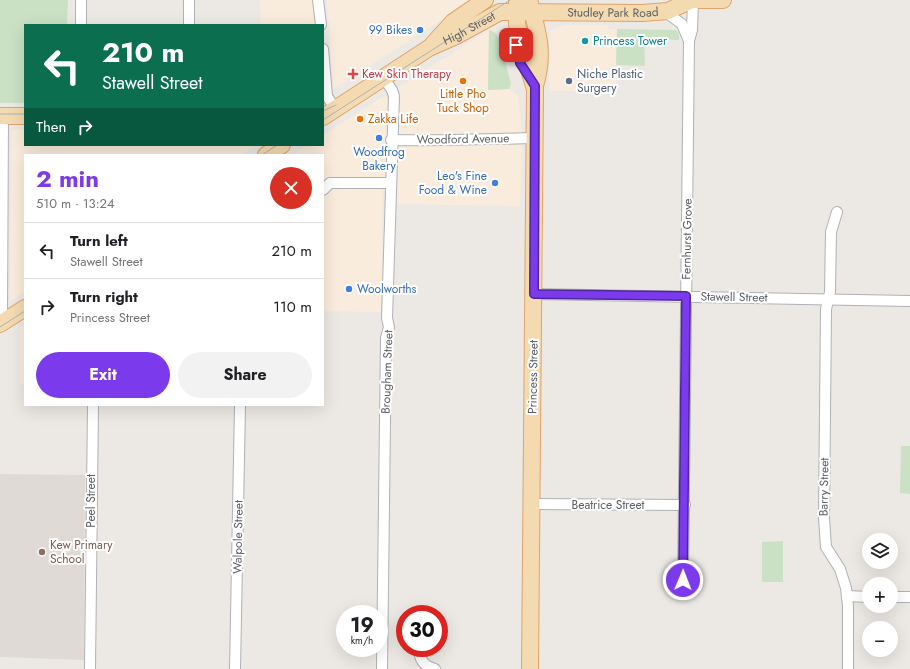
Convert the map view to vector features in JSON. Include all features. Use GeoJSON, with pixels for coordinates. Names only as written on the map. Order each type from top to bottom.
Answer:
{"type":"FeatureCollection","features":[{"type":"Feature","properties":{"kind":"main road","name":"High Street"},"geometry":{"type":"LineString","coordinates":[[429,48],[453,22],[485,0]]}},
{"type":"Feature","properties":{"kind":"main road","name":"Studley Park Road"},"geometry":{"type":"LineString","coordinates":[[531,6],[581,13],[664,11],[690,1],[723,0]]}},
{"type":"Feature","properties":{"kind":"main road","name":"High Street"},"geometry":{"type":"LineString","coordinates":[[329,113],[429,48],[462,33],[511,6],[531,6]]}},
{"type":"Feature","properties":{"kind":"main road"},"geometry":{"type":"LineString","coordinates":[[511,6],[520,62],[535,86]]}},
{"type":"Feature","properties":{"kind":"main road","name":"Princess Street"},"geometry":{"type":"LineString","coordinates":[[530,669],[535,86],[541,64],[538,37],[531,6]]}},
{"type":"Feature","properties":{"kind":"main road"},"geometry":{"type":"LineString","coordinates":[[538,37],[543,28],[550,22],[581,13]]}},
{"type":"Feature","properties":{"kind":"main road"},"geometry":{"type":"LineString","coordinates":[[1,116],[24,116]]}},
{"type":"Feature","properties":{"kind":"main road"},"geometry":{"type":"LineString","coordinates":[[268,154],[280,146]]}},
{"type":"Feature","properties":{"kind":"main road"},"geometry":{"type":"LineString","coordinates":[[2,323],[24,309]]}},
{"type":"Feature","properties":{"kind":"street"},"geometry":{"type":"LineString","coordinates":[[81,0],[81,24]]}},
{"type":"Feature","properties":{"kind":"street"},"geometry":{"type":"LineString","coordinates":[[189,0],[189,24]]}},
{"type":"Feature","properties":{"kind":"street"},"geometry":{"type":"LineString","coordinates":[[318,0],[321,24]]}},
{"type":"Feature","properties":{"kind":"street","name":"Fernhurst Grove"},"geometry":{"type":"LineString","coordinates":[[683,580],[689,41],[692,30],[690,1]]}},
{"type":"Feature","properties":{"kind":"street","name":"Fernhurst Grove"},"geometry":{"type":"LineString","coordinates":[[664,11],[682,24],[689,41]]}},
{"type":"Feature","properties":{"kind":"street"},"geometry":{"type":"LineString","coordinates":[[324,62],[329,113]]}},
{"type":"Feature","properties":{"kind":"street","name":"Brougham Street"},"geometry":{"type":"LineString","coordinates":[[382,669],[386,338],[390,327],[387,318],[391,140],[394,94],[383,78]]}},
{"type":"Feature","properties":{"kind":"street"},"geometry":{"type":"LineString","coordinates":[[1,116],[2,323]]}},
{"type":"Feature","properties":{"kind":"street","name":"Woodford Avenue"},"geometry":{"type":"LineString","coordinates":[[391,140],[447,141],[463,139],[535,138]]}},
{"type":"Feature","properties":{"kind":"street"},"geometry":{"type":"LineString","coordinates":[[324,189],[330,183],[390,183]]}},
{"type":"Feature","properties":{"kind":"street","name":"Barry Street"},"geometry":{"type":"LineString","coordinates":[[837,212],[831,232],[830,292],[826,309],[825,543],[828,552],[840,569],[847,596],[848,669]]}},
{"type":"Feature","properties":{"kind":"street","name":"Stawell Street"},"geometry":{"type":"LineString","coordinates":[[534,294],[910,301]]}},
{"type":"Feature","properties":{"kind":"street","name":"Peel Street"},"geometry":{"type":"LineString","coordinates":[[90,669],[93,406]]}},
{"type":"Feature","properties":{"kind":"street","name":"Walpole Street"},"geometry":{"type":"LineString","coordinates":[[235,669],[240,406]]}},
{"type":"Feature","properties":{"kind":"street","name":"Beatrice Street"},"geometry":{"type":"LineString","coordinates":[[531,504],[685,505]]}},
{"type":"Feature","properties":{"kind":"street"},"geometry":{"type":"LineString","coordinates":[[847,596],[862,596]]}},
{"type":"Feature","properties":{"kind":"street"},"geometry":{"type":"LineString","coordinates":[[898,597],[910,597]]}},
{"type":"Feature","properties":{"kind":"street"},"geometry":{"type":"LineString","coordinates":[[420,657],[420,660],[428,668]]}},
{"type":"Feature","properties":{"kind":"shaded area"},"geometry":{"type":"Polygon","coordinates":[[[260,0],[314,0],[317,24],[261,24],[260,0]]]}},
{"type":"Feature","properties":{"kind":"shaded area"},"geometry":{"type":"Polygon","coordinates":[[[327,0],[473,0],[333,89],[327,0]]]}},
{"type":"Feature","properties":{"kind":"shaded area"},"geometry":{"type":"Polygon","coordinates":[[[564,25],[608,25],[608,29],[617,29],[616,91],[549,91],[550,31],[564,25]]]}},
{"type":"Feature","properties":{"kind":"shaded area"},"geometry":{"type":"Polygon","coordinates":[[[489,30],[488,90],[509,89],[518,96],[522,135],[520,206],[397,204],[399,87],[489,30]]]}},
{"type":"Feature","properties":{"kind":"shaded area"},"geometry":{"type":"Polygon","coordinates":[[[384,96],[388,98],[386,173],[383,186],[381,312],[324,311],[324,154],[294,154],[306,146],[324,146],[324,134],[384,96]]]}},
{"type":"Feature","properties":{"kind":"shaded area"},"geometry":{"type":"Polygon","coordinates":[[[12,130],[24,130],[24,146],[254,146],[242,154],[24,154],[24,293],[10,301],[12,130]]]}},
{"type":"Feature","properties":{"kind":"shaded area"},"geometry":{"type":"Polygon","coordinates":[[[24,325],[24,384],[20,384],[20,327],[24,325]]]}},
{"type":"Feature","properties":{"kind":"shaded area","name":"Kew Primary School"},"geometry":{"type":"Polygon","coordinates":[[[0,474],[85,475],[84,660],[0,657],[0,474]]]}},
{"type":"Feature","properties":{"kind":"green space"},"geometry":{"type":"Polygon","coordinates":[[[0,0],[68,0],[67,24],[24,24],[24,103],[0,103],[0,0]]]}},
{"type":"Feature","properties":{"kind":"green space"},"geometry":{"type":"Polygon","coordinates":[[[617,29],[676,30],[679,33],[679,40],[644,39],[645,66],[616,65],[617,29]]]}},
{"type":"Feature","properties":{"kind":"green space"},"geometry":{"type":"Polygon","coordinates":[[[489,30],[494,32],[499,38],[511,84],[509,89],[488,90],[489,30]]]}},
{"type":"Feature","properties":{"kind":"green space"},"geometry":{"type":"Polygon","coordinates":[[[901,446],[910,446],[910,494],[900,493],[901,446]]]}},
{"type":"Feature","properties":{"kind":"green space"},"geometry":{"type":"Polygon","coordinates":[[[783,541],[783,582],[762,582],[762,542],[783,541]]]}},
{"type":"Feature","properties":{"kind":"tram line"},"geometry":{"type":"LineString","coordinates":[[324,119],[510,0]]}},
{"type":"Feature","properties":{"kind":"tram line"},"geometry":{"type":"LineString","coordinates":[[324,111],[336,105]]}},
{"type":"Feature","properties":{"kind":"tram line"},"geometry":{"type":"LineString","coordinates":[[0,114],[24,114]]}},
{"type":"Feature","properties":{"kind":"tram line"},"geometry":{"type":"LineString","coordinates":[[264,154],[276,146]]}},
{"type":"Feature","properties":{"kind":"tram line"},"geometry":{"type":"LineString","coordinates":[[0,327],[24,312]]}},
{"type":"Feature","properties":{"kind":"place","name":"99 Bikes"},"geometry":{"type":"Point","coordinates":[420,30]}},
{"type":"Feature","properties":{"kind":"place","name":"Princess Tower"},"geometry":{"type":"Point","coordinates":[585,41]}},
{"type":"Feature","properties":{"kind":"place","name":"Kew Skin Therapy"},"geometry":{"type":"Point","coordinates":[353,74]}},
{"type":"Feature","properties":{"kind":"place","name":"Little Pho Tuck Shop"},"geometry":{"type":"Point","coordinates":[463,81]}},
{"type":"Feature","properties":{"kind":"place","name":"Niche Plastic Surgery"},"geometry":{"type":"Point","coordinates":[569,81]}},
{"type":"Feature","properties":{"kind":"place","name":"Zakka Life"},"geometry":{"type":"Point","coordinates":[360,119]}},
{"type":"Feature","properties":{"kind":"place","name":"Woodfrog Bakery"},"geometry":{"type":"Point","coordinates":[379,138]}},
{"type":"Feature","properties":{"kind":"place","name":"Leo's Fine Food & Wine"},"geometry":{"type":"Point","coordinates":[495,183]}},
{"type":"Feature","properties":{"kind":"place","name":"Woolworths"},"geometry":{"type":"Point","coordinates":[349,289]}},
{"type":"Feature","properties":{"kind":"place","name":"Kew Primary School"},"geometry":{"type":"Point","coordinates":[42,552]}},
{"type":"Feature","properties":{"kind":"route"},"geometry":{"type":"LineString","coordinates":[[516,45],[520,63],[535,86],[534,294],[686,296],[685,505],[683,580]]}}]}
